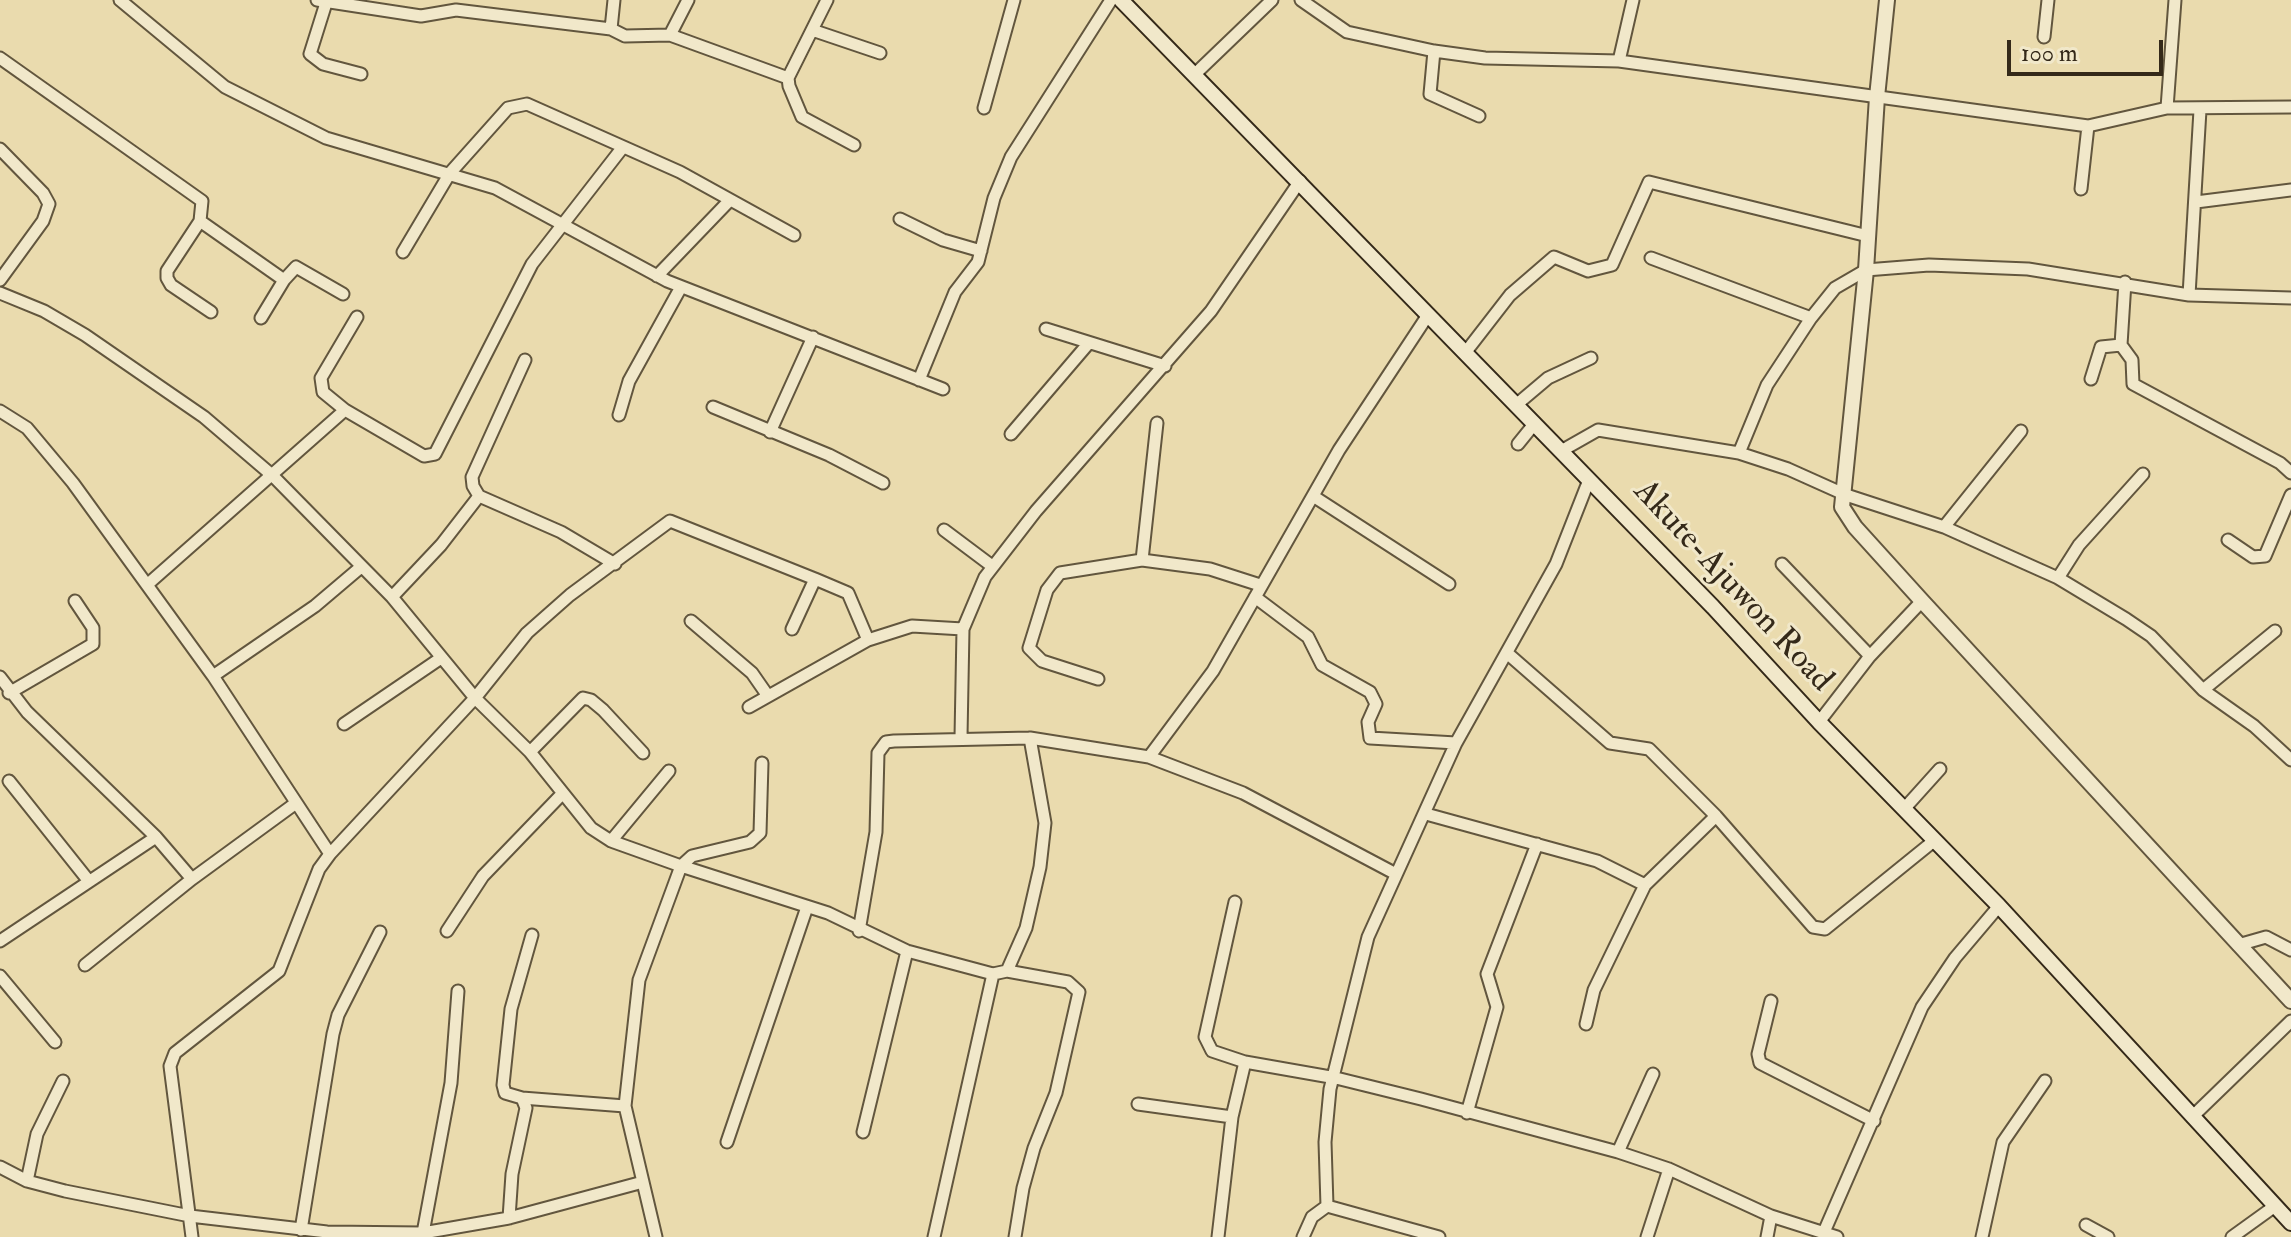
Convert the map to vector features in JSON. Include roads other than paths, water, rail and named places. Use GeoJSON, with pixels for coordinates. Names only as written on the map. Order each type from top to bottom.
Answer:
{"type":"FeatureCollection","features":[{"type":"Feature","properties":{"kind":"main road","name":"Akute-Ajuwon Road"},"geometry":{"type":"LineString","coordinates":[[1121,0],[1713,607],[1819,722],[1999,906],[2291,1223]]}},
{"type":"Feature","properties":{"kind":"main road"},"geometry":{"type":"LineString","coordinates":[[1887,0],[1877,97],[1866,270],[1846,495],[1842,507],[1847,517],[1922,601],[2291,1001]]}},
{"type":"Feature","properties":{"kind":"street"},"geometry":{"type":"LineString","coordinates":[[120,0],[240,97],[326,138],[403,164],[450,173],[495,188],[681,287],[943,389]]}},
{"type":"Feature","properties":{"kind":"street"},"geometry":{"type":"LineString","coordinates":[[433,15],[437,0]]}},
{"type":"Feature","properties":{"kind":"street"},"geometry":{"type":"LineString","coordinates":[[611,29],[614,0]]}},
{"type":"Feature","properties":{"kind":"street"},"geometry":{"type":"LineString","coordinates":[[670,35],[688,0]]}},
{"type":"Feature","properties":{"kind":"street"},"geometry":{"type":"LineString","coordinates":[[827,0],[788,78],[802,117],[854,145]]}},
{"type":"Feature","properties":{"kind":"street"},"geometry":{"type":"LineString","coordinates":[[984,108],[1014,0]]}},
{"type":"Feature","properties":{"kind":"street"},"geometry":{"type":"LineString","coordinates":[[919,380],[955,292],[972,274],[994,198],[1011,157],[1111,0]]}},
{"type":"Feature","properties":{"kind":"street"},"geometry":{"type":"LineString","coordinates":[[1194,75],[1272,0]]}},
{"type":"Feature","properties":{"kind":"street"},"geometry":{"type":"LineString","coordinates":[[1301,0],[1347,32],[1434,51],[1485,58],[1619,61],[2088,126],[2167,108],[2291,107]]}},
{"type":"Feature","properties":{"kind":"street"},"geometry":{"type":"LineString","coordinates":[[1619,61],[1633,0]]}},
{"type":"Feature","properties":{"kind":"street"},"geometry":{"type":"LineString","coordinates":[[2044,37],[2048,0]]}},
{"type":"Feature","properties":{"kind":"street"},"geometry":{"type":"LineString","coordinates":[[2167,108],[2175,0]]}},
{"type":"Feature","properties":{"kind":"street"},"geometry":{"type":"LineString","coordinates":[[361,74],[317,62],[310,54],[326,2],[433,15],[456,10],[611,29],[625,36],[670,35],[788,78]]}},
{"type":"Feature","properties":{"kind":"street"},"geometry":{"type":"LineString","coordinates":[[812,30],[880,53]]}},
{"type":"Feature","properties":{"kind":"street"},"geometry":{"type":"LineString","coordinates":[[1434,51],[1430,94],[1479,116]]}},
{"type":"Feature","properties":{"kind":"street"},"geometry":{"type":"LineString","coordinates":[[0,58],[202,201],[204,210],[200,221],[167,271],[167,278],[171,285],[211,312]]}},
{"type":"Feature","properties":{"kind":"street"},"geometry":{"type":"LineString","coordinates":[[403,252],[450,173],[508,108],[527,104],[680,172],[794,235]]}},
{"type":"Feature","properties":{"kind":"street"},"geometry":{"type":"LineString","coordinates":[[2189,295],[2200,110]]}},
{"type":"Feature","properties":{"kind":"street"},"geometry":{"type":"LineString","coordinates":[[2081,189],[2088,126]]}},
{"type":"Feature","properties":{"kind":"street"},"geometry":{"type":"LineString","coordinates":[[357,317],[321,378],[323,392],[345,410],[424,456],[435,454],[532,264],[623,147]]}},
{"type":"Feature","properties":{"kind":"street"},"geometry":{"type":"LineString","coordinates":[[0,149],[43,193],[49,204],[43,221],[0,280]]}},
{"type":"Feature","properties":{"kind":"street"},"geometry":{"type":"LineString","coordinates":[[961,737],[963,629],[992,566],[1211,311],[1300,181]]}},
{"type":"Feature","properties":{"kind":"street"},"geometry":{"type":"LineString","coordinates":[[1465,353],[1510,295],[1554,257],[1588,271],[1612,265],[1649,182],[1868,236]]}},
{"type":"Feature","properties":{"kind":"street"},"geometry":{"type":"LineString","coordinates":[[2196,202],[2291,190]]}},
{"type":"Feature","properties":{"kind":"street"},"geometry":{"type":"LineString","coordinates":[[657,276],[730,200]]}},
{"type":"Feature","properties":{"kind":"street"},"geometry":{"type":"LineString","coordinates":[[900,219],[943,240],[981,251]]}},
{"type":"Feature","properties":{"kind":"street"},"geometry":{"type":"LineString","coordinates":[[200,221],[284,280]]}},
{"type":"Feature","properties":{"kind":"street"},"geometry":{"type":"LineString","coordinates":[[1651,258],[1811,318]]}},
{"type":"Feature","properties":{"kind":"street"},"geometry":{"type":"LineString","coordinates":[[1739,453],[1767,385],[1811,318],[1835,288],[1866,270],[1929,265],[2028,269],[2125,282],[2189,295],[2291,298]]}},
{"type":"Feature","properties":{"kind":"street"},"geometry":{"type":"LineString","coordinates":[[261,318],[284,280],[296,267],[343,294]]}},
{"type":"Feature","properties":{"kind":"street"},"geometry":{"type":"LineString","coordinates":[[2125,282],[2121,345],[2132,360],[2130,379],[2137,387],[2280,463],[2291,473]]}},
{"type":"Feature","properties":{"kind":"street"},"geometry":{"type":"LineString","coordinates":[[619,415],[629,381],[681,287]]}},
{"type":"Feature","properties":{"kind":"street"},"geometry":{"type":"LineString","coordinates":[[0,293],[44,311],[108,351],[204,417],[273,476],[392,597],[475,698],[530,752],[591,828],[611,841],[807,907],[907,951],[993,974],[1007,971],[1068,982],[1079,992],[1056,1093],[1034,1148],[1023,1188],[1015,1237]]}},
{"type":"Feature","properties":{"kind":"street"},"geometry":{"type":"LineString","coordinates":[[1149,757],[1213,671],[1313,496],[1428,315]]}},
{"type":"Feature","properties":{"kind":"street"},"geometry":{"type":"LineString","coordinates":[[1046,329],[1165,366]]}},
{"type":"Feature","properties":{"kind":"street"},"geometry":{"type":"LineString","coordinates":[[770,432],[813,337]]}},
{"type":"Feature","properties":{"kind":"street"},"geometry":{"type":"LineString","coordinates":[[1011,434],[1088,344]]}},
{"type":"Feature","properties":{"kind":"street"},"geometry":{"type":"LineString","coordinates":[[2091,379],[2101,347],[2121,345]]}},
{"type":"Feature","properties":{"kind":"street"},"geometry":{"type":"LineString","coordinates":[[1516,405],[1548,378],[1591,358]]}},
{"type":"Feature","properties":{"kind":"street"},"geometry":{"type":"LineString","coordinates":[[525,360],[472,477],[479,496],[561,532],[615,564]]}},
{"type":"Feature","properties":{"kind":"street"},"geometry":{"type":"LineString","coordinates":[[713,407],[829,455],[883,483]]}},
{"type":"Feature","properties":{"kind":"street"},"geometry":{"type":"LineString","coordinates":[[148,584],[345,410]]}},
{"type":"Feature","properties":{"kind":"street"},"geometry":{"type":"LineString","coordinates":[[0,411],[27,428],[148,584],[213,676],[330,854]]}},
{"type":"Feature","properties":{"kind":"street"},"geometry":{"type":"LineString","coordinates":[[1142,560],[1157,423]]}},
{"type":"Feature","properties":{"kind":"street"},"geometry":{"type":"LineString","coordinates":[[1518,444],[1535,423]]}},
{"type":"Feature","properties":{"kind":"street"},"geometry":{"type":"LineString","coordinates":[[1561,451],[1598,430],[1739,453],[1788,469],[1846,495],[1944,527],[2058,578],[2151,636],[2203,690],[2254,726],[2291,760]]}},
{"type":"Feature","properties":{"kind":"street"},"geometry":{"type":"LineString","coordinates":[[1944,527],[2021,431]]}},
{"type":"Feature","properties":{"kind":"street"},"geometry":{"type":"LineString","coordinates":[[2058,578],[2079,545],[2143,474]]}},
{"type":"Feature","properties":{"kind":"street"},"geometry":{"type":"LineString","coordinates":[[1327,1206],[1330,1089],[1336,1078],[1368,937],[1456,743],[1556,564],[1589,480]]}},
{"type":"Feature","properties":{"kind":"street"},"geometry":{"type":"LineString","coordinates":[[2228,540],[2253,557],[2265,556],[2291,495]]}},
{"type":"Feature","properties":{"kind":"street"},"geometry":{"type":"LineString","coordinates":[[392,597],[441,545],[479,496]]}},
{"type":"Feature","properties":{"kind":"street"},"geometry":{"type":"LineString","coordinates":[[1313,496],[1449,584]]}},
{"type":"Feature","properties":{"kind":"street"},"geometry":{"type":"LineString","coordinates":[[192,1237],[170,1066],[175,1053],[279,971],[319,869],[330,854],[475,698],[527,633],[570,595],[670,521],[848,593],[868,640]]}},
{"type":"Feature","properties":{"kind":"street"},"geometry":{"type":"LineString","coordinates":[[944,530],[992,566]]}},
{"type":"Feature","properties":{"kind":"street"},"geometry":{"type":"LineString","coordinates":[[1098,679],[1033,656],[1029,639],[1047,590],[1060,573],[1142,560],[1210,569],[1260,585]]}},
{"type":"Feature","properties":{"kind":"street"},"geometry":{"type":"LineString","coordinates":[[1782,564],[1870,656]]}},
{"type":"Feature","properties":{"kind":"street"},"geometry":{"type":"LineString","coordinates":[[213,676],[315,606],[361,567]]}},
{"type":"Feature","properties":{"kind":"street"},"geometry":{"type":"LineString","coordinates":[[792,629],[815,579]]}},
{"type":"Feature","properties":{"kind":"street"},"geometry":{"type":"LineString","coordinates":[[1255,597],[1308,637],[1322,665],[1370,692],[1376,704],[1368,722],[1370,738],[1456,743]]}},
{"type":"Feature","properties":{"kind":"street"},"geometry":{"type":"LineString","coordinates":[[9,693],[93,644],[93,628],[75,601]]}},
{"type":"Feature","properties":{"kind":"street"},"geometry":{"type":"LineString","coordinates":[[1819,722],[1870,656],[1922,601]]}},
{"type":"Feature","properties":{"kind":"street"},"geometry":{"type":"LineString","coordinates":[[691,621],[752,673],[768,696]]}},
{"type":"Feature","properties":{"kind":"street"},"geometry":{"type":"LineString","coordinates":[[749,707],[868,640],[912,626],[963,629]]}},
{"type":"Feature","properties":{"kind":"street"},"geometry":{"type":"LineString","coordinates":[[2203,690],[2275,631]]}},
{"type":"Feature","properties":{"kind":"street"},"geometry":{"type":"LineString","coordinates":[[1507,653],[1610,743],[1649,749],[1716,816],[1813,927],[1825,929],[1935,840]]}},
{"type":"Feature","properties":{"kind":"street"},"geometry":{"type":"LineString","coordinates":[[344,724],[441,658]]}},
{"type":"Feature","properties":{"kind":"street"},"geometry":{"type":"LineString","coordinates":[[0,677],[9,693],[156,837],[192,879]]}},
{"type":"Feature","properties":{"kind":"street"},"geometry":{"type":"LineString","coordinates":[[530,752],[583,698],[603,710],[643,753]]}},
{"type":"Feature","properties":{"kind":"street"},"geometry":{"type":"LineString","coordinates":[[859,931],[876,832],[880,746],[894,741],[961,737],[1030,738],[1149,757],[1243,793],[1396,874]]}},
{"type":"Feature","properties":{"kind":"street"},"geometry":{"type":"LineString","coordinates":[[1007,971],[1026,928],[1040,867],[1045,823],[1030,738]]}},
{"type":"Feature","properties":{"kind":"street"},"geometry":{"type":"LineString","coordinates":[[656,1237],[625,1106],[639,980],[681,866],[692,856],[757,838],[762,763]]}},
{"type":"Feature","properties":{"kind":"street"},"geometry":{"type":"LineString","coordinates":[[1904,809],[1940,769]]}},
{"type":"Feature","properties":{"kind":"street"},"geometry":{"type":"LineString","coordinates":[[611,841],[669,771]]}},
{"type":"Feature","properties":{"kind":"street"},"geometry":{"type":"LineString","coordinates":[[9,781],[88,880]]}},
{"type":"Feature","properties":{"kind":"street"},"geometry":{"type":"LineString","coordinates":[[447,931],[483,876],[562,794]]}},
{"type":"Feature","properties":{"kind":"street"},"geometry":{"type":"LineString","coordinates":[[85,965],[192,879],[296,803]]}},
{"type":"Feature","properties":{"kind":"street"},"geometry":{"type":"LineString","coordinates":[[1426,814],[1597,861],[1645,885]]}},
{"type":"Feature","properties":{"kind":"street"},"geometry":{"type":"LineString","coordinates":[[1586,1024],[1594,990],[1645,885],[1716,816]]}},
{"type":"Feature","properties":{"kind":"street"},"geometry":{"type":"LineString","coordinates":[[0,941],[156,837]]}},
{"type":"Feature","properties":{"kind":"street"},"geometry":{"type":"LineString","coordinates":[[1467,1113],[1497,1007],[1487,974],[1537,844]]}},
{"type":"Feature","properties":{"kind":"street"},"geometry":{"type":"LineString","coordinates":[[1235,902],[1205,1037],[1212,1051],[1245,1062],[1336,1078],[1618,1152],[1669,1169],[1771,1216],[1837,1237]]}},
{"type":"Feature","properties":{"kind":"street"},"geometry":{"type":"LineString","coordinates":[[1824,1232],[1922,1007],[1955,958],[1999,906]]}},
{"type":"Feature","properties":{"kind":"street"},"geometry":{"type":"LineString","coordinates":[[727,1142],[807,907]]}},
{"type":"Feature","properties":{"kind":"street"},"geometry":{"type":"LineString","coordinates":[[301,1230],[338,1015],[380,932]]}},
{"type":"Feature","properties":{"kind":"street"},"geometry":{"type":"LineString","coordinates":[[532,935],[511,1009],[503,1085],[505,1093],[522,1098],[625,1106]]}},
{"type":"Feature","properties":{"kind":"street"},"geometry":{"type":"LineString","coordinates":[[2238,945],[2266,937],[2291,950]]}},
{"type":"Feature","properties":{"kind":"street"},"geometry":{"type":"LineString","coordinates":[[863,1132],[907,951]]}},
{"type":"Feature","properties":{"kind":"street"},"geometry":{"type":"LineString","coordinates":[[934,1237],[993,974]]}},
{"type":"Feature","properties":{"kind":"street"},"geometry":{"type":"LineString","coordinates":[[0,976],[55,1042]]}},
{"type":"Feature","properties":{"kind":"street"},"geometry":{"type":"LineString","coordinates":[[423,1233],[451,1083],[458,991]]}},
{"type":"Feature","properties":{"kind":"street"},"geometry":{"type":"LineString","coordinates":[[1771,1001],[1758,1054],[1760,1063],[1874,1121]]}},
{"type":"Feature","properties":{"kind":"street"},"geometry":{"type":"LineString","coordinates":[[2192,1117],[2291,1021]]}},
{"type":"Feature","properties":{"kind":"street"},"geometry":{"type":"LineString","coordinates":[[1218,1237],[1232,1117],[1245,1062]]}},
{"type":"Feature","properties":{"kind":"street"},"geometry":{"type":"LineString","coordinates":[[1618,1152],[1653,1074]]}},
{"type":"Feature","properties":{"kind":"street"},"geometry":{"type":"LineString","coordinates":[[27,1181],[37,1134],[63,1081]]}},
{"type":"Feature","properties":{"kind":"street"},"geometry":{"type":"LineString","coordinates":[[1982,1237],[2003,1142],[2045,1081]]}},
{"type":"Feature","properties":{"kind":"street"},"geometry":{"type":"LineString","coordinates":[[509,1218],[512,1174],[526,1108],[522,1098]]}},
{"type":"Feature","properties":{"kind":"street"},"geometry":{"type":"LineString","coordinates":[[1138,1104],[1232,1117]]}},
{"type":"Feature","properties":{"kind":"street"},"geometry":{"type":"LineString","coordinates":[[0,1167],[27,1181],[190,1216],[301,1230],[423,1233],[509,1218],[643,1182]]}},
{"type":"Feature","properties":{"kind":"street"},"geometry":{"type":"LineString","coordinates":[[1647,1237],[1669,1169]]}},
{"type":"Feature","properties":{"kind":"street"},"geometry":{"type":"LineString","coordinates":[[1303,1237],[1312,1217],[1327,1206]]}},
{"type":"Feature","properties":{"kind":"street"},"geometry":{"type":"LineString","coordinates":[[1327,1206],[1439,1237]]}},
{"type":"Feature","properties":{"kind":"street"},"geometry":{"type":"LineString","coordinates":[[2232,1237],[2275,1206]]}},
{"type":"Feature","properties":{"kind":"street"},"geometry":{"type":"LineString","coordinates":[[1767,1237],[1771,1216]]}},
{"type":"Feature","properties":{"kind":"street"},"geometry":{"type":"LineString","coordinates":[[2086,1225],[2108,1237]]}}]}
